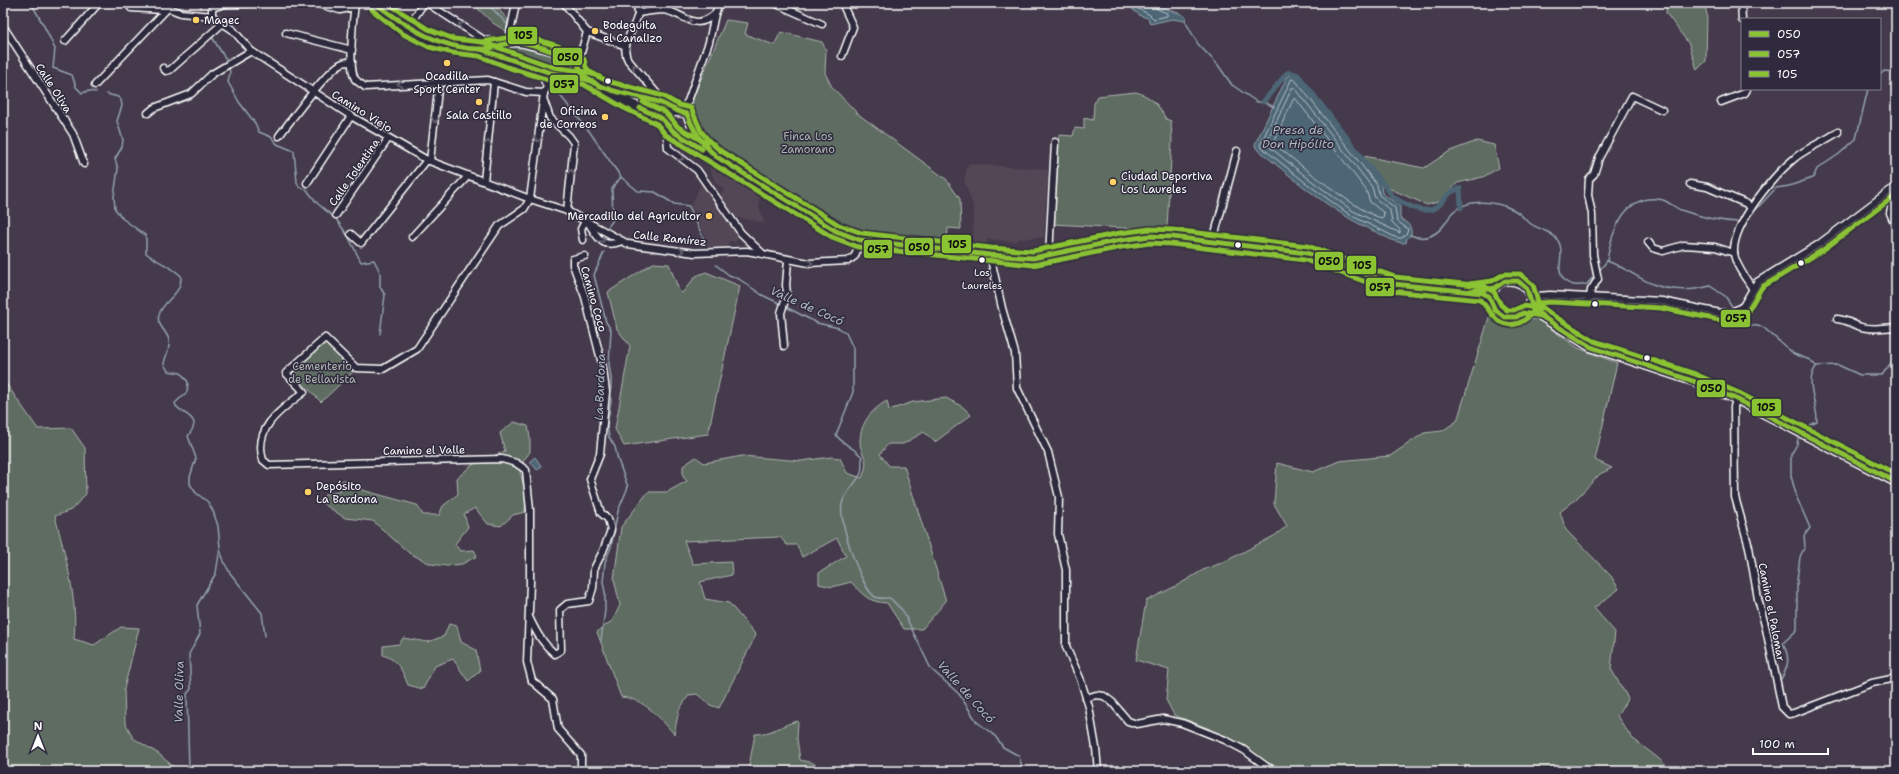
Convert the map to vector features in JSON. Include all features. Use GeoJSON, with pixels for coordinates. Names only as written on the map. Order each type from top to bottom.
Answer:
{"type":"FeatureCollection","features":[{"type":"Feature","properties":{"kind":"main road"},"geometry":{"type":"LineString","coordinates":[[379,4],[407,28],[431,40],[454,46],[481,49],[495,48],[514,42],[539,47],[572,58],[578,63],[579,70],[585,77],[628,102],[661,118],[674,132],[836,231],[860,240],[990,255],[1033,258],[1049,256],[1121,240],[1150,236],[1282,249],[1306,254],[1393,284],[1450,291],[1474,291],[1495,288],[1505,281],[1518,281],[1527,289],[1533,309],[1541,316],[1591,347],[1686,378],[1736,400],[1896,482]]}},
{"type":"Feature","properties":{"kind":"main road"},"geometry":{"type":"LineString","coordinates":[[506,59],[505,50],[508,44]]}},
{"type":"Feature","properties":{"kind":"main road"},"geometry":{"type":"LineString","coordinates":[[481,49],[540,70],[567,77],[585,77]]}},
{"type":"Feature","properties":{"kind":"main road"},"geometry":{"type":"LineString","coordinates":[[567,77],[576,72],[578,63]]}},
{"type":"Feature","properties":{"kind":"main road"},"geometry":{"type":"LineString","coordinates":[[668,126],[668,121],[676,112]]}},
{"type":"Feature","properties":{"kind":"main road"},"geometry":{"type":"LineString","coordinates":[[650,113],[683,112],[704,146],[717,157]]}},
{"type":"Feature","properties":{"kind":"main road"},"geometry":{"type":"LineString","coordinates":[[679,134],[687,130],[690,122]]}},
{"type":"Feature","properties":{"kind":"main road"},"geometry":{"type":"LineString","coordinates":[[1493,305],[1492,298],[1495,288]]}},
{"type":"Feature","properties":{"kind":"main road"},"geometry":{"type":"LineString","coordinates":[[1474,291],[1483,293],[1488,297],[1500,314],[1505,317],[1516,317],[1523,313],[1530,301]]}},
{"type":"Feature","properties":{"kind":"main road"},"geometry":{"type":"LineString","coordinates":[[1523,313],[1541,316]]}},
{"type":"Feature","properties":{"kind":"street"},"geometry":{"type":"LineString","coordinates":[[65,41],[99,3]]}},
{"type":"Feature","properties":{"kind":"street"},"geometry":{"type":"LineString","coordinates":[[212,16],[212,8],[225,4],[249,3]]}},
{"type":"Feature","properties":{"kind":"street"},"geometry":{"type":"LineString","coordinates":[[315,3],[340,10],[354,5],[352,50],[353,73],[356,81],[365,87],[477,79],[494,82],[526,92],[546,91],[567,77]]}},
{"type":"Feature","properties":{"kind":"street"},"geometry":{"type":"LineString","coordinates":[[407,28],[424,3]]}},
{"type":"Feature","properties":{"kind":"street"},"geometry":{"type":"LineString","coordinates":[[427,3],[484,40],[505,41],[508,44],[516,3]]}},
{"type":"Feature","properties":{"kind":"street"},"geometry":{"type":"LineString","coordinates":[[564,3],[587,32],[626,46]]}},
{"type":"Feature","properties":{"kind":"street"},"geometry":{"type":"LineString","coordinates":[[637,3],[638,13],[626,46],[628,59],[659,96],[661,103]]}},
{"type":"Feature","properties":{"kind":"street"},"geometry":{"type":"LineString","coordinates":[[604,88],[661,103],[676,112],[683,108],[688,101],[709,42],[719,3]]}},
{"type":"Feature","properties":{"kind":"street"},"geometry":{"type":"LineString","coordinates":[[774,3],[822,24]]}},
{"type":"Feature","properties":{"kind":"street"},"geometry":{"type":"LineString","coordinates":[[842,3],[853,27],[842,56]]}},
{"type":"Feature","properties":{"kind":"street"},"geometry":{"type":"LineString","coordinates":[[1741,3],[1742,18]]}},
{"type":"Feature","properties":{"kind":"street"},"geometry":{"type":"LineString","coordinates":[[95,85],[167,5]]}},
{"type":"Feature","properties":{"kind":"street","name":"Camino Viejo"},"geometry":{"type":"LineString","coordinates":[[131,8],[164,10],[167,5],[182,13],[212,16],[233,30],[251,51],[388,139],[429,161],[530,199],[567,211]]}},
{"type":"Feature","properties":{"kind":"street"},"geometry":{"type":"LineString","coordinates":[[638,13],[664,10],[690,21],[698,22],[709,19],[715,14]]}},
{"type":"Feature","properties":{"kind":"street"},"geometry":{"type":"LineString","coordinates":[[163,68],[166,71],[170,70],[223,23]]}},
{"type":"Feature","properties":{"kind":"street","name":"Calle Oliva"},"geometry":{"type":"LineString","coordinates":[[3,26],[72,134],[84,164]]}},
{"type":"Feature","properties":{"kind":"street"},"geometry":{"type":"LineString","coordinates":[[578,63],[587,32]]}},
{"type":"Feature","properties":{"kind":"street"},"geometry":{"type":"LineString","coordinates":[[286,33],[352,50]]}},
{"type":"Feature","properties":{"kind":"street"},"geometry":{"type":"LineString","coordinates":[[148,113],[154,108],[191,94],[212,74],[251,51]]}},
{"type":"Feature","properties":{"kind":"street"},"geometry":{"type":"LineString","coordinates":[[279,136],[313,92],[336,68],[342,63],[352,62]]}},
{"type":"Feature","properties":{"kind":"street"},"geometry":{"type":"LineString","coordinates":[[540,70],[546,91],[550,118],[569,136],[574,143],[567,211]]}},
{"type":"Feature","properties":{"kind":"street"},"geometry":{"type":"LineString","coordinates":[[351,234],[361,243],[429,161],[439,81]]}},
{"type":"Feature","properties":{"kind":"street"},"geometry":{"type":"LineString","coordinates":[[484,181],[494,82]]}},
{"type":"Feature","properties":{"kind":"street"},"geometry":{"type":"LineString","coordinates":[[1721,102],[1745,93],[1746,90]]}},
{"type":"Feature","properties":{"kind":"street"},"geometry":{"type":"LineString","coordinates":[[530,199],[546,91]]}},
{"type":"Feature","properties":{"kind":"street"},"geometry":{"type":"LineString","coordinates":[[1590,297],[1591,290],[1598,279],[1593,255],[1592,214],[1588,195],[1589,179],[1594,174],[1599,158],[1632,96],[1662,110]]}},
{"type":"Feature","properties":{"kind":"street"},"geometry":{"type":"LineString","coordinates":[[688,101],[690,122]]}},
{"type":"Feature","properties":{"kind":"street"},"geometry":{"type":"LineString","coordinates":[[307,183],[351,116]]}},
{"type":"Feature","properties":{"kind":"street"},"geometry":{"type":"LineString","coordinates":[[668,126],[666,143],[668,148],[697,170],[741,233],[762,253]]}},
{"type":"Feature","properties":{"kind":"street"},"geometry":{"type":"LineString","coordinates":[[1752,288],[1738,264],[1734,253],[1738,232],[1751,208],[1778,174],[1797,157],[1838,132]]}},
{"type":"Feature","properties":{"kind":"street","name":"Calle Tolentina"},"geometry":{"type":"LineString","coordinates":[[336,216],[388,139]]}},
{"type":"Feature","properties":{"kind":"street"},"geometry":{"type":"LineString","coordinates":[[1049,256],[1054,142]]}},
{"type":"Feature","properties":{"kind":"street"},"geometry":{"type":"LineString","coordinates":[[1213,241],[1238,151]]}},
{"type":"Feature","properties":{"kind":"street"},"geometry":{"type":"LineString","coordinates":[[412,237],[468,176]]}},
{"type":"Feature","properties":{"kind":"street"},"geometry":{"type":"LineString","coordinates":[[1690,184],[1707,187],[1746,204],[1751,208]]}},
{"type":"Feature","properties":{"kind":"street"},"geometry":{"type":"LineString","coordinates":[[1896,187],[1890,213],[1896,227]]}},
{"type":"Feature","properties":{"kind":"street"},"geometry":{"type":"LineString","coordinates":[[1530,301],[1538,296],[1550,295],[1662,301],[1726,313],[1744,306],[1752,288],[1761,279],[1819,244],[1896,187]]}},
{"type":"Feature","properties":{"kind":"street","name":"Camino el Valle"},"geometry":{"type":"LineString","coordinates":[[528,616],[530,510],[526,470],[516,463],[502,459],[269,465],[263,460],[261,454],[261,444],[264,430],[270,420],[304,392],[286,373],[325,338],[356,368],[383,369],[417,349],[499,226],[524,209],[530,199]]}},
{"type":"Feature","properties":{"kind":"street","name":"Calle Ramírez"},"geometry":{"type":"LineString","coordinates":[[567,211],[628,244],[695,254],[747,251],[809,263],[848,261],[855,256],[860,240]]}},
{"type":"Feature","properties":{"kind":"street"},"geometry":{"type":"LineString","coordinates":[[583,240],[581,230],[587,222],[601,241],[607,244],[614,244],[622,241]]}},
{"type":"Feature","properties":{"kind":"street"},"geometry":{"type":"LineString","coordinates":[[1648,242],[1654,248],[1663,251],[1684,245],[1715,247],[1734,253]]}},
{"type":"Feature","properties":{"kind":"street"},"geometry":{"type":"LineString","coordinates":[[990,255],[1002,308],[1016,353],[1017,388],[1048,452],[1059,497],[1058,534],[1066,570],[1066,647],[1080,678],[1086,698],[1096,748],[1098,771]]}},
{"type":"Feature","properties":{"kind":"street","name":"Camino Coco"},"geometry":{"type":"LineString","coordinates":[[528,616],[540,640],[555,654],[561,650],[560,610],[568,604],[589,601],[593,588],[594,569],[611,530],[608,519],[601,513],[590,479],[600,454],[606,392],[603,368],[585,297],[573,265],[573,259],[585,256]]}},
{"type":"Feature","properties":{"kind":"street"},"geometry":{"type":"LineString","coordinates":[[784,346],[781,313],[787,294],[786,285],[788,260]]}},
{"type":"Feature","properties":{"kind":"street"},"geometry":{"type":"LineString","coordinates":[[1527,289],[1550,295]]}},
{"type":"Feature","properties":{"kind":"street"},"geometry":{"type":"LineString","coordinates":[[1837,319],[1851,321],[1860,327],[1870,329],[1896,326]]}},
{"type":"Feature","properties":{"kind":"street","name":"Camino el Palomar"},"geometry":{"type":"LineString","coordinates":[[1736,400],[1734,407],[1735,497],[1750,547],[1758,599],[1782,707],[1789,714],[1794,713],[1859,688],[1896,678]]}},
{"type":"Feature","properties":{"kind":"street"},"geometry":{"type":"LineString","coordinates":[[528,616],[526,662],[532,681],[553,699],[558,729],[581,755],[581,771]]}},
{"type":"Feature","properties":{"kind":"street"},"geometry":{"type":"LineString","coordinates":[[1086,698],[1096,695],[1104,696],[1112,702],[1128,721],[1137,724],[1163,719],[1182,723],[1225,740],[1244,750],[1266,767],[1277,771]]}},
{"type":"Feature","properties":{"kind":"shaded area"},"geometry":{"type":"Polygon","coordinates":[[[712,159],[765,192],[759,200],[759,207],[765,223],[735,217],[720,197],[724,189],[715,182],[708,163],[712,159]]]}},
{"type":"Feature","properties":{"kind":"shaded area"},"geometry":{"type":"Polygon","coordinates":[[[968,164],[1048,169],[1044,237],[1018,239],[1017,242],[987,239],[986,244],[973,242],[973,206],[964,180],[968,164]]]}},
{"type":"Feature","properties":{"kind":"shaded area","name":"Mercadillo del Agricultor"},"geometry":{"type":"Polygon","coordinates":[[[701,183],[738,237],[736,242],[729,241],[727,248],[707,250],[708,242],[691,207],[701,183]]]}},
{"type":"Feature","properties":{"kind":"green space"},"geometry":{"type":"Polygon","coordinates":[[[465,3],[493,3],[508,20],[506,31],[493,23],[474,5],[465,3]]]}},
{"type":"Feature","properties":{"kind":"green space"},"geometry":{"type":"Polygon","coordinates":[[[1667,3],[1704,3],[1707,14],[1706,61],[1697,70],[1689,44],[1666,13],[1667,3]]]}},
{"type":"Feature","properties":{"kind":"green space","name":"Finca Los Zamorano"},"geometry":{"type":"Polygon","coordinates":[[[726,20],[748,23],[745,34],[774,45],[781,32],[822,42],[826,50],[825,73],[832,87],[858,114],[946,179],[960,199],[961,229],[948,228],[947,242],[886,237],[841,226],[764,181],[754,177],[706,143],[696,128],[694,122],[692,110],[693,98],[726,20]]]}},
{"type":"Feature","properties":{"kind":"green space"},"geometry":{"type":"Polygon","coordinates":[[[515,44],[570,60],[574,64],[575,69],[567,76],[509,56],[508,50],[515,44]]]}},
{"type":"Feature","properties":{"kind":"green space","name":"Ciudad Deportiva Los Laureles"},"geometry":{"type":"Polygon","coordinates":[[[1136,92],[1146,96],[1154,102],[1166,119],[1171,121],[1172,141],[1167,227],[1124,228],[1053,224],[1059,135],[1073,136],[1075,128],[1084,129],[1084,118],[1093,120],[1094,104],[1097,96],[1136,92]]]}},
{"type":"Feature","properties":{"kind":"green space"},"geometry":{"type":"Polygon","coordinates":[[[631,99],[645,106],[647,101],[667,109],[663,111],[648,109],[631,99]]]}},
{"type":"Feature","properties":{"kind":"green space"},"geometry":{"type":"Polygon","coordinates":[[[1477,141],[1494,145],[1499,168],[1483,177],[1457,183],[1442,201],[1427,205],[1386,187],[1364,156],[1424,168],[1450,151],[1477,141]]]}},
{"type":"Feature","properties":{"kind":"green space"},"geometry":{"type":"Polygon","coordinates":[[[653,263],[669,264],[679,290],[682,293],[696,276],[706,272],[740,286],[708,434],[624,446],[615,429],[630,346],[617,329],[608,292],[653,263]]]}},
{"type":"Feature","properties":{"kind":"green space"},"geometry":{"type":"Polygon","coordinates":[[[1491,311],[1504,322],[1537,319],[1578,348],[1617,363],[1595,460],[1612,468],[1600,474],[1575,500],[1560,512],[1566,530],[1611,576],[1619,589],[1594,608],[1615,632],[1611,669],[1628,698],[1617,716],[1632,738],[1672,771],[1281,771],[1239,745],[1212,735],[1210,729],[1174,715],[1166,700],[1169,670],[1136,660],[1146,601],[1178,585],[1203,570],[1224,562],[1274,536],[1287,526],[1274,504],[1277,463],[1313,472],[1339,461],[1390,456],[1424,433],[1442,431],[1457,421],[1491,311]]]}},
{"type":"Feature","properties":{"kind":"green space","name":"Cementerio de Bellavista"},"geometry":{"type":"Polygon","coordinates":[[[324,341],[353,372],[321,402],[293,373],[324,341]]]}},
{"type":"Feature","properties":{"kind":"green space"},"geometry":{"type":"Polygon","coordinates":[[[3,379],[38,429],[71,428],[85,448],[86,494],[71,510],[55,516],[70,577],[74,608],[74,639],[94,645],[121,627],[139,628],[124,689],[125,722],[133,738],[159,754],[178,771],[4,771],[3,379]]]}},
{"type":"Feature","properties":{"kind":"green space"},"geometry":{"type":"Polygon","coordinates":[[[946,398],[963,407],[971,415],[935,442],[924,432],[903,444],[888,444],[880,454],[889,466],[904,466],[946,601],[922,629],[904,629],[887,603],[875,601],[866,597],[851,582],[832,587],[819,584],[819,573],[846,556],[837,538],[802,557],[797,545],[787,545],[780,537],[684,541],[693,564],[731,562],[732,575],[700,582],[705,599],[729,603],[756,635],[719,708],[710,705],[697,694],[689,695],[679,710],[674,734],[657,715],[644,705],[630,698],[621,697],[597,632],[613,620],[620,605],[614,579],[621,527],[648,492],[667,492],[687,481],[683,477],[683,466],[696,457],[704,463],[742,456],[801,461],[831,457],[840,458],[847,473],[862,478],[865,471],[866,461],[860,442],[862,429],[868,417],[876,408],[887,401],[889,410],[913,402],[946,398]]]}},
{"type":"Feature","properties":{"kind":"green space"},"geometry":{"type":"Polygon","coordinates":[[[514,422],[528,426],[530,438],[530,452],[524,460],[520,472],[526,495],[525,512],[513,515],[501,526],[488,524],[475,508],[464,514],[468,527],[455,544],[460,551],[474,550],[477,556],[462,564],[447,566],[431,564],[409,553],[373,521],[345,518],[319,501],[326,494],[341,491],[340,482],[344,480],[362,490],[417,505],[423,515],[439,515],[443,506],[458,494],[457,478],[472,465],[505,451],[500,433],[514,422]]]}},
{"type":"Feature","properties":{"kind":"green space"},"geometry":{"type":"Polygon","coordinates":[[[449,624],[457,626],[461,642],[476,650],[480,671],[468,681],[453,659],[435,666],[423,689],[408,685],[399,666],[383,655],[383,646],[399,644],[403,638],[428,642],[444,636],[449,624]]]}},
{"type":"Feature","properties":{"kind":"green space"},"geometry":{"type":"Polygon","coordinates":[[[798,721],[797,738],[800,760],[813,763],[824,771],[759,771],[749,766],[755,734],[767,733],[798,721]]]}},
{"type":"Feature","properties":{"kind":"water"},"geometry":{"type":"Polygon","coordinates":[[[1131,3],[1157,3],[1163,8],[1186,17],[1185,21],[1172,19],[1150,24],[1148,18],[1141,16],[1133,10],[1131,3]]]}},
{"type":"Feature","properties":{"kind":"water","name":"Presa de Don Hipólito"},"geometry":{"type":"Polygon","coordinates":[[[1292,74],[1299,78],[1381,184],[1382,193],[1400,206],[1400,218],[1409,225],[1411,229],[1411,235],[1407,238],[1406,243],[1392,240],[1345,216],[1314,195],[1256,148],[1255,144],[1287,77],[1292,74]]]}},
{"type":"Feature","properties":{"kind":"water"},"geometry":{"type":"Polygon","coordinates":[[[535,457],[542,467],[537,470],[530,461],[535,457]]]}},
{"type":"Feature","properties":{"kind":"waterway","name":"Valle Oliva"},"geometry":{"type":"LineString","coordinates":[[31,3],[55,49],[53,68],[72,75],[76,87],[82,93],[88,91],[96,92]]}},
{"type":"Feature","properties":{"kind":"waterway"},"geometry":{"type":"LineString","coordinates":[[199,3],[201,8]]}},
{"type":"Feature","properties":{"kind":"waterway","name":"Valle de Cocó"},"geometry":{"type":"LineString","coordinates":[[489,5],[507,24]]}},
{"type":"Feature","properties":{"kind":"waterway"},"geometry":{"type":"LineString","coordinates":[[1185,21],[1198,44],[1218,65],[1232,85],[1257,102],[1264,102],[1274,107]]}},
{"type":"Feature","properties":{"kind":"waterway"},"geometry":{"type":"LineString","coordinates":[[212,37],[228,63]]}},
{"type":"Feature","properties":{"kind":"waterway"},"geometry":{"type":"LineString","coordinates":[[229,67],[230,73],[228,82],[239,102],[255,123],[259,132],[271,137],[277,144],[294,151],[297,182],[299,187],[307,190],[317,203],[336,219],[348,236],[361,262],[374,260],[380,272],[380,287],[385,295],[380,334]]}},
{"type":"Feature","properties":{"kind":"waterway"},"geometry":{"type":"LineString","coordinates":[[1881,74],[1884,71],[1896,72]]}},
{"type":"Feature","properties":{"kind":"waterway"},"geometry":{"type":"LineString","coordinates":[[1263,102],[1287,73],[1290,72],[1298,75],[1393,197],[1411,207],[1430,210],[1436,208],[1451,192],[1460,188],[1461,208]]}},
{"type":"Feature","properties":{"kind":"waterway","name":"La Bardona"},"geometry":{"type":"LineString","coordinates":[[554,88],[589,131],[621,177],[638,191],[655,192],[674,204],[689,206],[706,244]]}},
{"type":"Feature","properties":{"kind":"waterway"},"geometry":{"type":"LineString","coordinates":[[1748,218],[1776,188],[1789,186],[1813,178],[1817,169],[1839,154],[1856,139],[1868,90]]}},
{"type":"Feature","properties":{"kind":"waterway","name":"Valle Oliva"},"geometry":{"type":"LineString","coordinates":[[107,94],[118,97],[121,100],[122,106],[117,121],[123,140],[122,147],[115,159],[118,169],[114,196],[115,209],[123,219],[145,235],[146,253],[181,276],[179,288],[164,305],[158,319],[169,340],[169,349],[164,364],[168,371],[181,373],[188,382],[187,392],[175,403],[180,410],[191,418],[194,425],[188,436],[196,458],[190,477],[190,484],[196,493],[208,502],[218,526],[220,548],[216,573],[197,605],[200,634],[189,654],[191,689],[187,694],[189,771]]}},
{"type":"Feature","properties":{"kind":"waterway","name":"La Bardona"},"geometry":{"type":"LineString","coordinates":[[607,228],[613,220],[612,189],[621,177]]}},
{"type":"Feature","properties":{"kind":"waterway"},"geometry":{"type":"LineString","coordinates":[[1607,261],[1616,227],[1622,216],[1639,202],[1650,199],[1663,200],[1679,209],[1695,215],[1716,220],[1738,222]]}},
{"type":"Feature","properties":{"kind":"waterway"},"geometry":{"type":"LineString","coordinates":[[1410,235],[1422,238],[1432,235],[1441,229],[1451,214],[1465,205],[1482,202],[1499,204],[1514,210],[1531,224],[1555,237],[1561,249],[1560,272],[1561,276],[1566,282],[1575,285],[1587,284],[1595,275]]}},
{"type":"Feature","properties":{"kind":"waterway","name":"La Bardona"},"geometry":{"type":"LineString","coordinates":[[601,641],[605,610],[605,592],[603,582],[605,562],[611,547],[618,511],[628,487],[615,447],[609,437],[607,426],[611,401],[611,378],[609,364],[611,330],[606,322],[594,275],[604,252]]}},
{"type":"Feature","properties":{"kind":"waterway"},"geometry":{"type":"LineString","coordinates":[[1607,261],[1620,266],[1643,280],[1662,287],[1682,290],[1710,286],[1725,296],[1732,306]]}},
{"type":"Feature","properties":{"kind":"waterway"},"geometry":{"type":"LineString","coordinates":[[1598,272],[1607,261]]}},
{"type":"Feature","properties":{"kind":"waterway","name":"Valle de Cocó"},"geometry":{"type":"LineString","coordinates":[[716,265],[729,275],[739,279],[762,295],[781,304]]}},
{"type":"Feature","properties":{"kind":"waterway","name":"Valle de Cocó"},"geometry":{"type":"LineString","coordinates":[[784,306],[817,323],[839,328],[846,333],[853,348],[853,392],[836,435],[862,457],[861,473],[843,500],[842,512],[847,538],[863,581],[875,597],[890,598],[903,611],[931,669],[959,694],[977,722],[995,736],[1003,747],[1019,756],[1023,771]]}},
{"type":"Feature","properties":{"kind":"waterway"},"geometry":{"type":"LineString","coordinates":[[1738,317],[1750,325],[1763,327],[1794,354],[1810,360],[1816,366],[1838,365],[1860,375],[1882,375],[1896,356]]}},
{"type":"Feature","properties":{"kind":"waterway"},"geometry":{"type":"LineString","coordinates":[[1804,428],[1817,422],[1811,387],[1811,380],[1816,367]]}},
{"type":"Feature","properties":{"kind":"waterway"},"geometry":{"type":"LineString","coordinates":[[1781,679],[1786,670],[1788,661],[1783,643],[1797,630],[1797,580],[1800,557],[1805,546],[1804,536],[1810,528],[1797,498],[1791,476],[1791,455],[1798,439]]}},
{"type":"Feature","properties":{"kind":"waterway"},"geometry":{"type":"LineString","coordinates":[[220,550],[230,573],[262,613],[265,636]]}},
{"type":"Feature","properties":{"kind":"transit line","name":"050"},"geometry":{"type":"LineString","coordinates":[[375,3],[412,28],[453,46],[483,49],[514,42],[531,44],[572,58],[578,63],[582,73],[600,86],[661,103],[687,114],[699,137],[717,157],[836,231],[860,240],[990,255],[1033,258],[1121,240],[1150,236],[1172,237],[1307,253],[1393,284],[1483,293],[1489,297],[1495,310],[1505,317],[1516,317],[1523,313],[1541,316],[1591,347],[1693,381],[1736,399],[1896,482]]}},
{"type":"Feature","properties":{"kind":"transit line","name":"105"},"geometry":{"type":"LineString","coordinates":[[387,3],[428,29],[454,39],[482,42],[522,35],[574,51],[584,59],[586,67],[590,72],[607,81],[663,96],[679,105],[691,108],[701,131],[709,141],[721,151],[839,225],[862,233],[991,248],[1033,251],[1120,233],[1150,229],[1173,230],[1308,246],[1395,277],[1484,286],[1494,292],[1501,305],[1507,310],[1514,310],[1523,306],[1543,309],[1594,341],[1695,374],[1739,393],[1896,474]]}},
{"type":"Feature","properties":{"kind":"transit line","name":"057"},"geometry":{"type":"LineString","coordinates":[[371,9],[403,34],[429,47],[453,53],[479,56],[510,68],[562,84],[583,84],[624,108],[657,124],[666,135],[832,237],[858,247],[1033,265],[1122,247],[1150,243],[1171,244],[1305,260],[1391,291],[1480,300],[1496,319],[1505,324],[1517,324],[1523,321],[1532,313],[1537,301]]}},
{"type":"Feature","properties":{"kind":"transit line","name":"105"},"geometry":{"type":"LineString","coordinates":[[482,42],[553,67],[586,72],[597,76]]}},
{"type":"Feature","properties":{"kind":"transit line","name":"050"},"geometry":{"type":"LineString","coordinates":[[480,49],[551,73],[594,82]]}},
{"type":"Feature","properties":{"kind":"transit line","name":"105"},"geometry":{"type":"LineString","coordinates":[[643,102],[665,112],[678,127],[706,143]]}},
{"type":"Feature","properties":{"kind":"transit line","name":"050"},"geometry":{"type":"LineString","coordinates":[[640,108],[661,118],[674,132],[702,149]]}},
{"type":"Feature","properties":{"kind":"transit line","name":"057"},"geometry":{"type":"LineString","coordinates":[[1533,306],[1540,303],[1550,302],[1661,308],[1719,320],[1733,320],[1748,311],[1762,287],[1823,250],[1896,195]]}},
{"type":"Feature","properties":{"kind":"transit line","name":"105"},"geometry":{"type":"LineString","coordinates":[[1469,284],[1492,281],[1504,274],[1520,274],[1533,285],[1539,305],[1550,313]]}},
{"type":"Feature","properties":{"kind":"transit line","name":"050"},"geometry":{"type":"LineString","coordinates":[[1470,291],[1495,288],[1505,281],[1518,281],[1527,289],[1533,309],[1546,319]]}},
{"type":"Feature","properties":{"kind":"place","name":"Magec"},"geometry":{"type":"Point","coordinates":[196,20]}},
{"type":"Feature","properties":{"kind":"place","name":"Bodeguita el Canalizo"},"geometry":{"type":"Point","coordinates":[595,31]}},
{"type":"Feature","properties":{"kind":"place","name":"Ocadilla Sport Center"},"geometry":{"type":"Point","coordinates":[447,63]}},
{"type":"Feature","properties":{"kind":"place","name":"Sala Castillo"},"geometry":{"type":"Point","coordinates":[479,102]}},
{"type":"Feature","properties":{"kind":"place","name":"Oficina de Correos"},"geometry":{"type":"Point","coordinates":[605,117]}},
{"type":"Feature","properties":{"kind":"place","name":"Ciudad Deportiva Los Laureles"},"geometry":{"type":"Point","coordinates":[1113,182]}},
{"type":"Feature","properties":{"kind":"place","name":"Mercadillo del Agricultor"},"geometry":{"type":"Point","coordinates":[709,216]}},
{"type":"Feature","properties":{"kind":"place","name":"Los Laureles"},"geometry":{"type":"Point","coordinates":[982,260]}},
{"type":"Feature","properties":{"kind":"place","name":"Depósito La Bardona"},"geometry":{"type":"Point","coordinates":[308,492]}}]}
